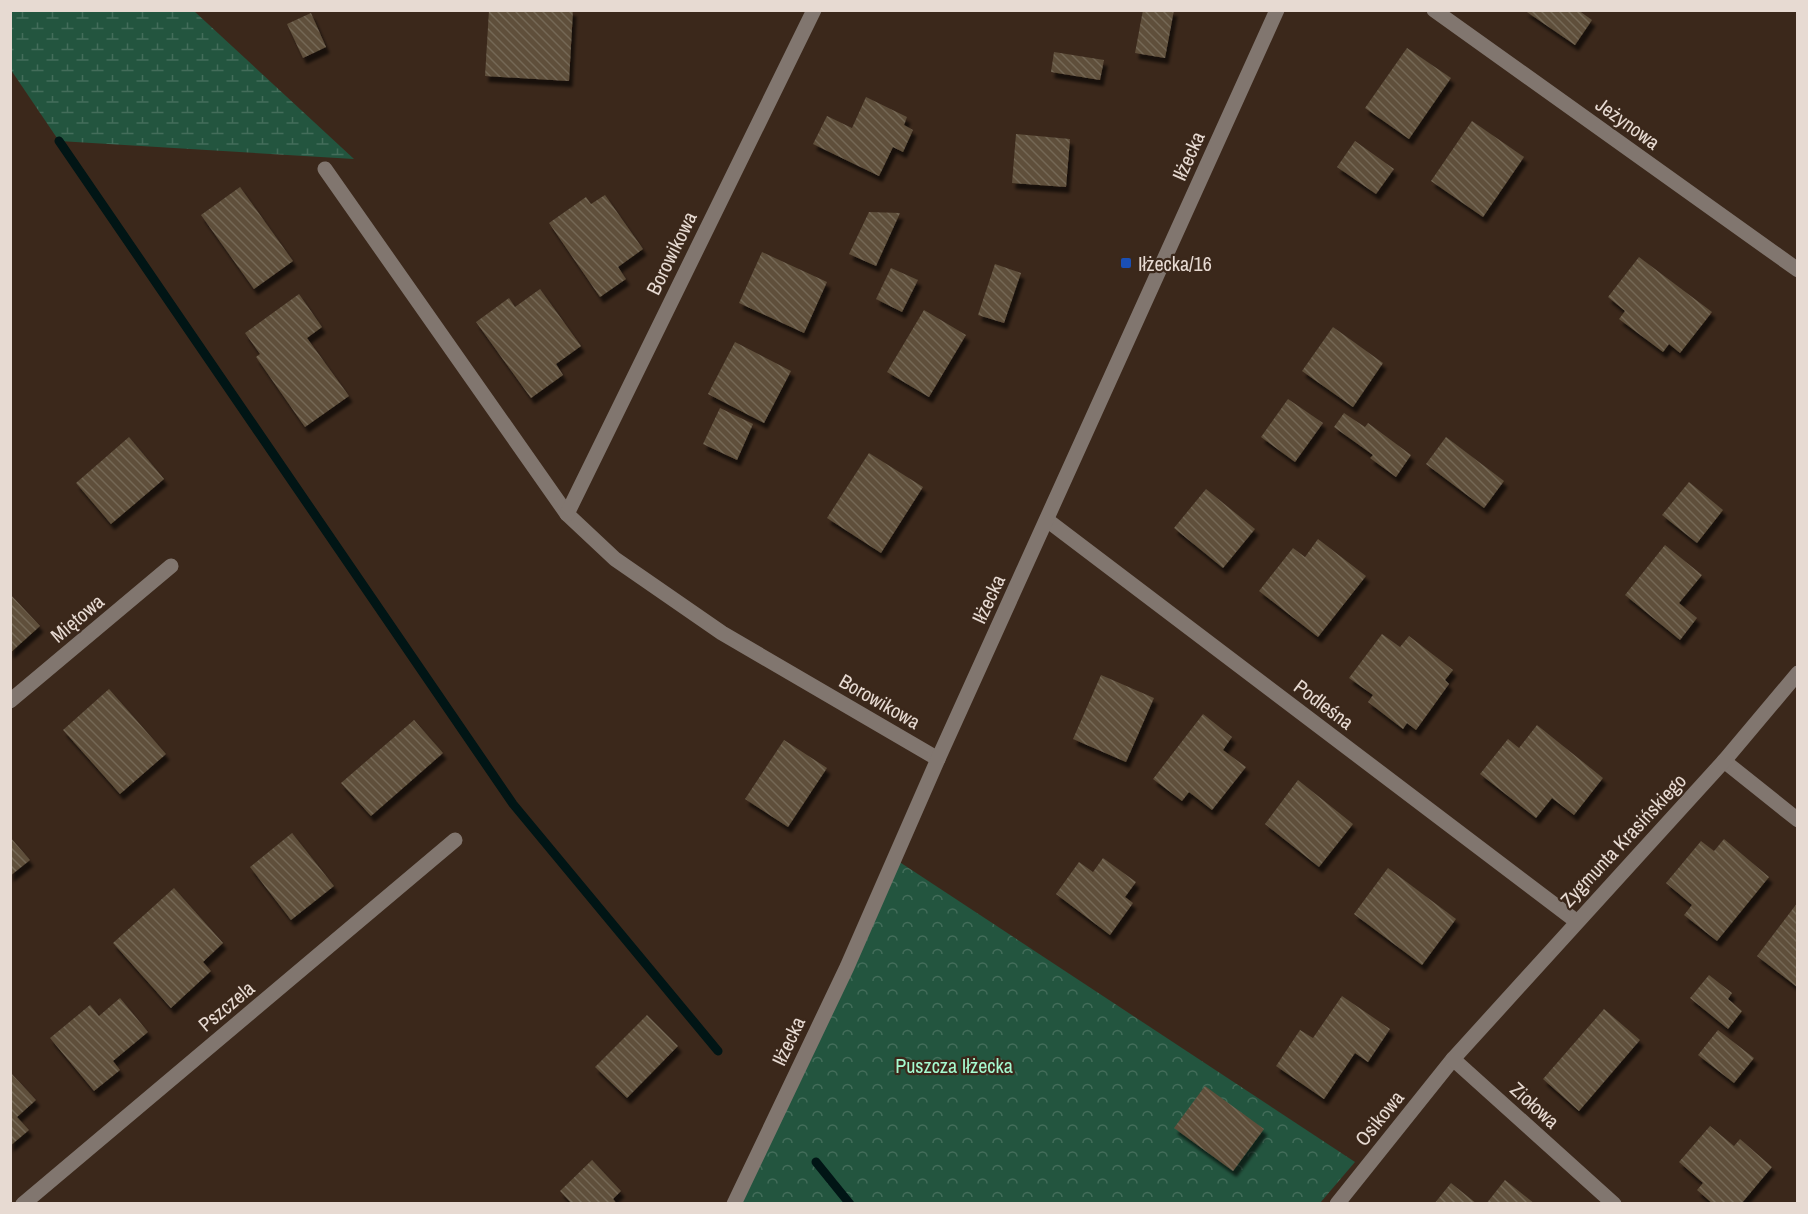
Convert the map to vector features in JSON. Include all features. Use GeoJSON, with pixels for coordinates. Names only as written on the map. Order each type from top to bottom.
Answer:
{"type":"FeatureCollection","features":[{"type":"Feature","properties":{"kind":"street","name":"Borowikowa"},"geometry":{"type":"LineString","coordinates":[[567,514],[814,10]]}},
{"type":"Feature","properties":{"kind":"street","name":"Iłżecka"},"geometry":{"type":"LineString","coordinates":[[734,1203],[847,967],[938,759],[1277,10]]}},
{"type":"Feature","properties":{"kind":"street","name":"Jeżynowa"},"geometry":{"type":"LineString","coordinates":[[1434,10],[1797,270]]}},
{"type":"Feature","properties":{"kind":"street","name":"Borowikowa"},"geometry":{"type":"LineString","coordinates":[[325,169],[567,514],[615,559],[722,633],[938,759]]}},
{"type":"Feature","properties":{"kind":"street","name":"Podleśna"},"geometry":{"type":"LineString","coordinates":[[1047,520],[1576,921]]}},
{"type":"Feature","properties":{"kind":"street","name":"Miętowa"},"geometry":{"type":"LineString","coordinates":[[10,702],[171,566]]}},
{"type":"Feature","properties":{"kind":"street","name":"Zygmunta Krasińskiego"},"geometry":{"type":"LineString","coordinates":[[1453,1059],[1576,921],[1724,761],[1797,673]]}},
{"type":"Feature","properties":{"kind":"street"},"geometry":{"type":"LineString","coordinates":[[1724,761],[1797,820]]}},
{"type":"Feature","properties":{"kind":"street","name":"Pszczela"},"geometry":{"type":"LineString","coordinates":[[23,1203],[455,840]]}},
{"type":"Feature","properties":{"kind":"street","name":"Osikowa"},"geometry":{"type":"LineString","coordinates":[[1337,1203],[1453,1059]]}},
{"type":"Feature","properties":{"kind":"street","name":"Ziołowa"},"geometry":{"type":"LineString","coordinates":[[1453,1059],[1614,1203]]}},
{"type":"Feature","properties":{"kind":"green space"},"geometry":{"type":"Polygon","coordinates":[[[10,11],[194,11],[354,159],[59,141],[11,70],[10,11]]]}},
{"type":"Feature","properties":{"kind":"green space","name":"Puszcza Iłżecka"},"geometry":{"type":"Polygon","coordinates":[[[895,859],[1355,1162],[1320,1203],[734,1204],[895,859]]]}},
{"type":"Feature","properties":{"kind":"building"},"geometry":{"type":"Polygon","coordinates":[[[489,10],[573,10],[569,81],[485,76],[489,10]]]}},
{"type":"Feature","properties":{"kind":"building"},"geometry":{"type":"Polygon","coordinates":[[[1143,10],[1174,10],[1165,58],[1135,53],[1143,10]]]}},
{"type":"Feature","properties":{"kind":"building"},"geometry":{"type":"Polygon","coordinates":[[[1524,10],[1578,10],[1592,20],[1575,45],[1524,10]]]}},
{"type":"Feature","properties":{"kind":"building"},"geometry":{"type":"Polygon","coordinates":[[[311,13],[326,47],[303,58],[287,24],[311,13]]]}},
{"type":"Feature","properties":{"kind":"building"},"geometry":{"type":"Polygon","coordinates":[[[1407,48],[1451,78],[1409,139],[1365,108],[1407,48]]]}},
{"type":"Feature","properties":{"kind":"building"},"geometry":{"type":"Polygon","coordinates":[[[1054,52],[1104,60],[1100,80],[1051,72],[1054,52]]]}},
{"type":"Feature","properties":{"kind":"building"},"geometry":{"type":"Polygon","coordinates":[[[866,97],[907,117],[904,125],[913,130],[903,152],[893,147],[879,176],[813,144],[827,116],[852,128],[866,97]]]}},
{"type":"Feature","properties":{"kind":"building"},"geometry":{"type":"Polygon","coordinates":[[[1472,121],[1524,157],[1483,217],[1431,181],[1472,121]]]}},
{"type":"Feature","properties":{"kind":"building"},"geometry":{"type":"Polygon","coordinates":[[[1016,134],[1070,139],[1066,187],[1012,183],[1016,134]]]}},
{"type":"Feature","properties":{"kind":"building"},"geometry":{"type":"Polygon","coordinates":[[[1355,141],[1394,169],[1376,194],[1337,167],[1355,141]]]}},
{"type":"Feature","properties":{"kind":"building"},"geometry":{"type":"Polygon","coordinates":[[[240,187],[293,261],[254,289],[201,215],[240,187]]]}},
{"type":"Feature","properties":{"kind":"building"},"geometry":{"type":"Polygon","coordinates":[[[605,195],[643,249],[618,267],[626,279],[600,297],[549,223],[586,197],[591,204],[605,195]]]}},
{"type":"Feature","properties":{"kind":"building"},"geometry":{"type":"Polygon","coordinates":[[[869,212],[900,213],[876,266],[849,254],[869,212]]]}},
{"type":"Feature","properties":{"kind":"building"},"geometry":{"type":"Polygon","coordinates":[[[762,252],[827,282],[804,333],[739,303],[762,252]]]}},
{"type":"Feature","properties":{"kind":"building"},"geometry":{"type":"Polygon","coordinates":[[[1639,257],[1712,312],[1680,353],[1669,344],[1663,352],[1619,319],[1625,311],[1608,297],[1639,257]]]}},
{"type":"Feature","properties":{"kind":"building"},"geometry":{"type":"Polygon","coordinates":[[[995,264],[1021,273],[1004,323],[978,315],[995,264]]]}},
{"type":"Feature","properties":{"kind":"building"},"geometry":{"type":"Polygon","coordinates":[[[891,268],[918,280],[902,312],[876,299],[891,268]]]}},
{"type":"Feature","properties":{"kind":"building"},"geometry":{"type":"Polygon","coordinates":[[[540,289],[581,346],[556,364],[563,375],[531,398],[476,322],[509,298],[515,307],[540,289]]]}},
{"type":"Feature","properties":{"kind":"building"},"geometry":{"type":"Polygon","coordinates":[[[299,294],[322,327],[307,338],[349,396],[305,427],[256,357],[260,354],[245,333],[299,294]]]}},
{"type":"Feature","properties":{"kind":"building"},"geometry":{"type":"Polygon","coordinates":[[[924,310],[966,335],[929,397],[887,372],[924,310]]]}},
{"type":"Feature","properties":{"kind":"building"},"geometry":{"type":"Polygon","coordinates":[[[1333,327],[1383,363],[1353,407],[1302,371],[1333,327]]]}},
{"type":"Feature","properties":{"kind":"building"},"geometry":{"type":"Polygon","coordinates":[[[735,342],[791,371],[764,423],[708,394],[735,342]]]}},
{"type":"Feature","properties":{"kind":"building"},"geometry":{"type":"Polygon","coordinates":[[[1288,399],[1323,423],[1295,462],[1261,437],[1288,399]]]}},
{"type":"Feature","properties":{"kind":"building"},"geometry":{"type":"Polygon","coordinates":[[[720,408],[753,424],[737,460],[703,444],[720,408]]]}},
{"type":"Feature","properties":{"kind":"building"},"geometry":{"type":"Polygon","coordinates":[[[1344,413],[1365,427],[1368,423],[1411,455],[1396,477],[1370,458],[1373,455],[1334,427],[1344,413]]]}},
{"type":"Feature","properties":{"kind":"building"},"geometry":{"type":"Polygon","coordinates":[[[129,437],[164,479],[111,524],[76,483],[129,437]]]}},
{"type":"Feature","properties":{"kind":"building"},"geometry":{"type":"Polygon","coordinates":[[[1446,437],[1504,481],[1484,508],[1426,464],[1446,437]]]}},
{"type":"Feature","properties":{"kind":"building"},"geometry":{"type":"Polygon","coordinates":[[[869,453],[923,487],[881,553],[827,518],[869,453]]]}},
{"type":"Feature","properties":{"kind":"building"},"geometry":{"type":"Polygon","coordinates":[[[1689,482],[1723,510],[1697,543],[1662,515],[1689,482]]]}},
{"type":"Feature","properties":{"kind":"building"},"geometry":{"type":"Polygon","coordinates":[[[1206,489],[1255,529],[1223,568],[1174,528],[1206,489]]]}},
{"type":"Feature","properties":{"kind":"building"},"geometry":{"type":"Polygon","coordinates":[[[1318,539],[1366,576],[1318,637],[1259,591],[1293,548],[1305,557],[1318,539]]]}},
{"type":"Feature","properties":{"kind":"building"},"geometry":{"type":"Polygon","coordinates":[[[1665,545],[1702,575],[1679,603],[1697,618],[1680,640],[1625,595],[1665,545]]]}},
{"type":"Feature","properties":{"kind":"building"},"geometry":{"type":"Polygon","coordinates":[[[10,594],[40,626],[10,653],[10,594]]]}},
{"type":"Feature","properties":{"kind":"building"},"geometry":{"type":"Polygon","coordinates":[[[1382,634],[1400,647],[1409,636],[1453,670],[1445,680],[1449,684],[1416,730],[1407,723],[1403,729],[1368,702],[1373,695],[1349,678],[1382,634]]]}},
{"type":"Feature","properties":{"kind":"building"},"geometry":{"type":"Polygon","coordinates":[[[1101,675],[1154,698],[1126,762],[1073,739],[1101,675]]]}},
{"type":"Feature","properties":{"kind":"building"},"geometry":{"type":"Polygon","coordinates":[[[109,689],[166,754],[120,794],[63,730],[109,689]]]}},
{"type":"Feature","properties":{"kind":"building"},"geometry":{"type":"Polygon","coordinates":[[[1203,714],[1232,737],[1223,750],[1246,767],[1212,810],[1189,792],[1182,801],[1153,779],[1203,714]]]}},
{"type":"Feature","properties":{"kind":"building"},"geometry":{"type":"Polygon","coordinates":[[[414,720],[443,753],[371,816],[341,783],[414,720]]]}},
{"type":"Feature","properties":{"kind":"building"},"geometry":{"type":"Polygon","coordinates":[[[1537,725],[1603,778],[1574,815],[1552,798],[1536,818],[1480,774],[1508,739],[1519,748],[1537,725]]]}},
{"type":"Feature","properties":{"kind":"building"},"geometry":{"type":"Polygon","coordinates":[[[784,740],[827,768],[788,827],[745,799],[784,740]]]}},
{"type":"Feature","properties":{"kind":"building"},"geometry":{"type":"Polygon","coordinates":[[[1298,780],[1353,824],[1319,867],[1265,824],[1298,780]]]}},
{"type":"Feature","properties":{"kind":"building"},"geometry":{"type":"Polygon","coordinates":[[[292,833],[334,886],[291,920],[250,867],[292,833]]]}},
{"type":"Feature","properties":{"kind":"building"},"geometry":{"type":"Polygon","coordinates":[[[10,837],[30,860],[10,876],[10,837]]]}},
{"type":"Feature","properties":{"kind":"building"},"geometry":{"type":"Polygon","coordinates":[[[1724,839],[1769,877],[1717,941],[1684,915],[1692,905],[1666,883],[1701,841],[1714,851],[1724,839]]]}},
{"type":"Feature","properties":{"kind":"building"},"geometry":{"type":"Polygon","coordinates":[[[1103,858],[1136,882],[1125,897],[1133,903],[1110,935],[1056,894],[1079,862],[1093,872],[1103,858]]]}},
{"type":"Feature","properties":{"kind":"building"},"geometry":{"type":"Polygon","coordinates":[[[1388,868],[1456,919],[1422,965],[1354,914],[1388,868]]]}},
{"type":"Feature","properties":{"kind":"building"},"geometry":{"type":"Polygon","coordinates":[[[174,888],[223,943],[203,962],[211,971],[171,1008],[113,943],[174,888]]]}},
{"type":"Feature","properties":{"kind":"building"},"geometry":{"type":"Polygon","coordinates":[[[1798,902],[1798,985],[1797,987],[1757,956],[1798,902]]]}},
{"type":"Feature","properties":{"kind":"building"},"geometry":{"type":"Polygon","coordinates":[[[1709,975],[1732,993],[1728,999],[1742,1011],[1728,1029],[1690,998],[1709,975]]]}},
{"type":"Feature","properties":{"kind":"building"},"geometry":{"type":"Polygon","coordinates":[[[1342,996],[1390,1029],[1368,1062],[1355,1053],[1324,1099],[1276,1066],[1300,1030],[1313,1038],[1342,996]]]}},
{"type":"Feature","properties":{"kind":"building"},"geometry":{"type":"Polygon","coordinates":[[[120,998],[148,1032],[113,1061],[120,1070],[94,1091],[50,1038],[90,1005],[99,1016],[120,998]]]}},
{"type":"Feature","properties":{"kind":"building"},"geometry":{"type":"Polygon","coordinates":[[[1604,1009],[1640,1040],[1579,1111],[1543,1079],[1604,1009]]]}},
{"type":"Feature","properties":{"kind":"building"},"geometry":{"type":"Polygon","coordinates":[[[647,1015],[678,1046],[627,1098],[595,1067],[647,1015]]]}},
{"type":"Feature","properties":{"kind":"building"},"geometry":{"type":"Polygon","coordinates":[[[1718,1030],[1754,1058],[1734,1083],[1698,1055],[1718,1030]]]}},
{"type":"Feature","properties":{"kind":"building"},"geometry":{"type":"Polygon","coordinates":[[[10,1072],[36,1100],[17,1117],[29,1130],[10,1146],[10,1072]]]}},
{"type":"Feature","properties":{"kind":"building"},"geometry":{"type":"Polygon","coordinates":[[[1205,1086],[1264,1129],[1233,1171],[1174,1128],[1205,1086]]]}},
{"type":"Feature","properties":{"kind":"building"},"geometry":{"type":"Polygon","coordinates":[[[1710,1126],[1734,1146],[1740,1139],[1772,1167],[1741,1204],[1713,1204],[1697,1190],[1703,1183],[1679,1162],[1710,1126]]]}},
{"type":"Feature","properties":{"kind":"building"},"geometry":{"type":"Polygon","coordinates":[[[592,1160],[621,1191],[613,1199],[617,1204],[572,1204],[560,1191],[592,1160]]]}},
{"type":"Feature","properties":{"kind":"building"},"geometry":{"type":"Polygon","coordinates":[[[1505,1180],[1535,1204],[1486,1204],[1505,1180]]]}},
{"type":"Feature","properties":{"kind":"building"},"geometry":{"type":"Polygon","coordinates":[[[1451,1183],[1477,1204],[1434,1204],[1451,1183]]]}},
{"type":"Feature","properties":{"kind":"waterway"},"geometry":{"type":"LineString","coordinates":[[59,141],[513,804],[718,1051]]}},
{"type":"Feature","properties":{"kind":"waterway"},"geometry":{"type":"LineString","coordinates":[[816,1162],[850,1204]]}},
{"type":"Feature","properties":{"kind":"place","name":"Iłżecka/16"},"geometry":{"type":"Point","coordinates":[1126,263]}}]}
